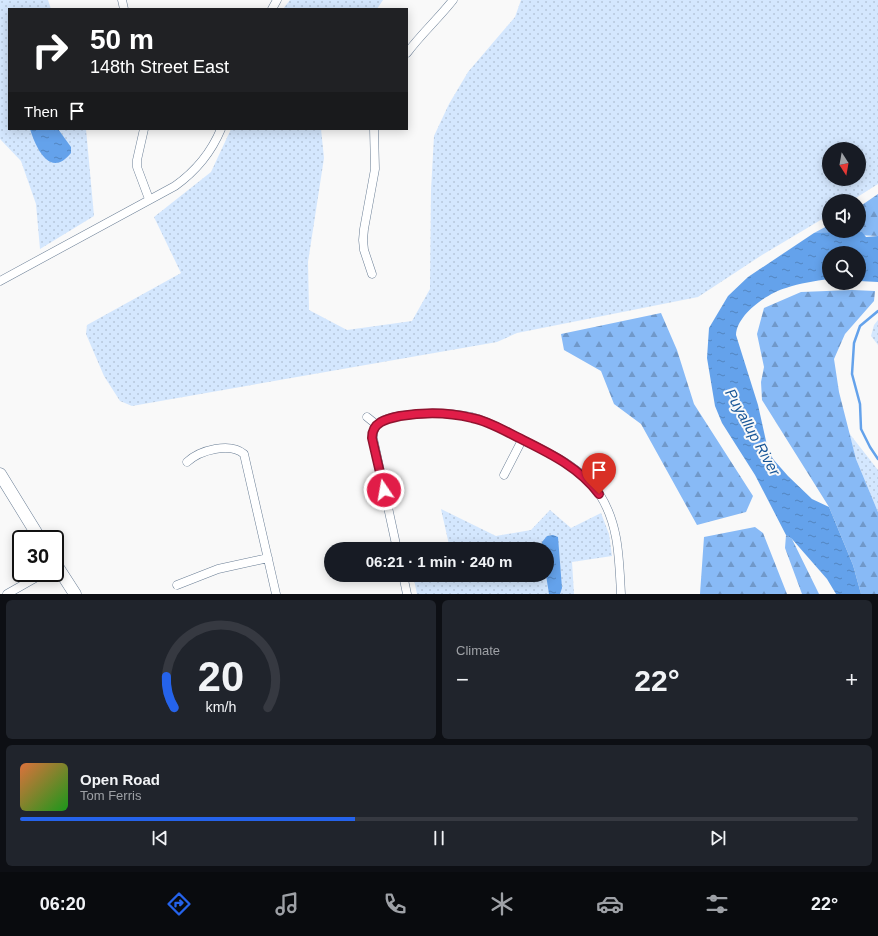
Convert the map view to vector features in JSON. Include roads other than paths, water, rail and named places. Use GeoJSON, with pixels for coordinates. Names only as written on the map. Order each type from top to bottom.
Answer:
{"type":"FeatureCollection","features":[{"type":"Feature","properties":{"kind":"main road"},"geometry":{"type":"LineString","coordinates":[[0,474],[34,530]]}},
{"type":"Feature","properties":{"kind":"main road"},"geometry":{"type":"LineString","coordinates":[[64,577],[75,594]]}},
{"type":"Feature","properties":{"kind":"street"},"geometry":{"type":"LineString","coordinates":[[408,51],[422,33],[453,0]]}},
{"type":"Feature","properties":{"kind":"street"},"geometry":{"type":"LineString","coordinates":[[144,130],[137,160],[137,167],[148,200]]}},
{"type":"Feature","properties":{"kind":"street"},"geometry":{"type":"LineString","coordinates":[[0,281],[175,186],[193,173],[209,153],[220,130]]}},
{"type":"Feature","properties":{"kind":"street"},"geometry":{"type":"LineString","coordinates":[[372,274],[364,250],[363,240],[375,170],[374,130]]}},
{"type":"Feature","properties":{"kind":"street"},"geometry":{"type":"LineString","coordinates":[[395,542],[372,438],[372,434],[377,424],[384,419],[414,414],[456,415],[474,418],[491,424],[555,456],[584,476],[592,485],[605,503],[613,521],[619,560],[621,594]]}},
{"type":"Feature","properties":{"kind":"street"},"geometry":{"type":"LineString","coordinates":[[367,418],[377,424]]}},
{"type":"Feature","properties":{"kind":"street"},"geometry":{"type":"LineString","coordinates":[[504,475],[522,440]]}},
{"type":"Feature","properties":{"kind":"street"},"geometry":{"type":"LineString","coordinates":[[187,462],[198,454],[225,448],[238,450],[244,454],[276,594]]}},
{"type":"Feature","properties":{"kind":"street"},"geometry":{"type":"LineString","coordinates":[[177,585],[218,569],[268,558]]}},
{"type":"Feature","properties":{"kind":"street"},"geometry":{"type":"LineString","coordinates":[[7,594],[28,582]]}},
{"type":"Feature","properties":{"kind":"street"},"geometry":{"type":"LineString","coordinates":[[404,582],[407,594]]}},
{"type":"Feature","properties":{"kind":"water"},"geometry":{"type":"Polygon","coordinates":[[[30,130],[59,130],[71,147],[71,153],[57,163],[50,162],[40,152],[30,130]]]}},
{"type":"Feature","properties":{"kind":"water","name":"Puyallup River"},"geometry":{"type":"Polygon","coordinates":[[[814,233],[822,233],[822,238],[866,238],[878,236],[878,282],[866,281],[866,246],[822,246],[822,280],[797,285],[771,294],[748,312],[738,327],[736,335],[758,405],[768,450],[773,459],[788,476],[812,499],[829,507],[853,565],[861,594],[836,594],[827,579],[792,539],[786,535],[755,475],[722,423],[715,406],[707,358],[709,328],[728,296],[748,277],[814,233]]]}},
{"type":"Feature","properties":{"kind":"water"},"geometry":{"type":"Polygon","coordinates":[[[553,535],[558,537],[562,588],[560,594],[549,594],[547,582],[554,582],[554,542],[542,542],[547,536],[553,535]]]}},
{"type":"Feature","properties":{"kind":"waterway"},"geometry":{"type":"LineString","coordinates":[[878,311],[860,326],[854,343],[852,374],[860,404],[861,429],[878,459]]}}]}
